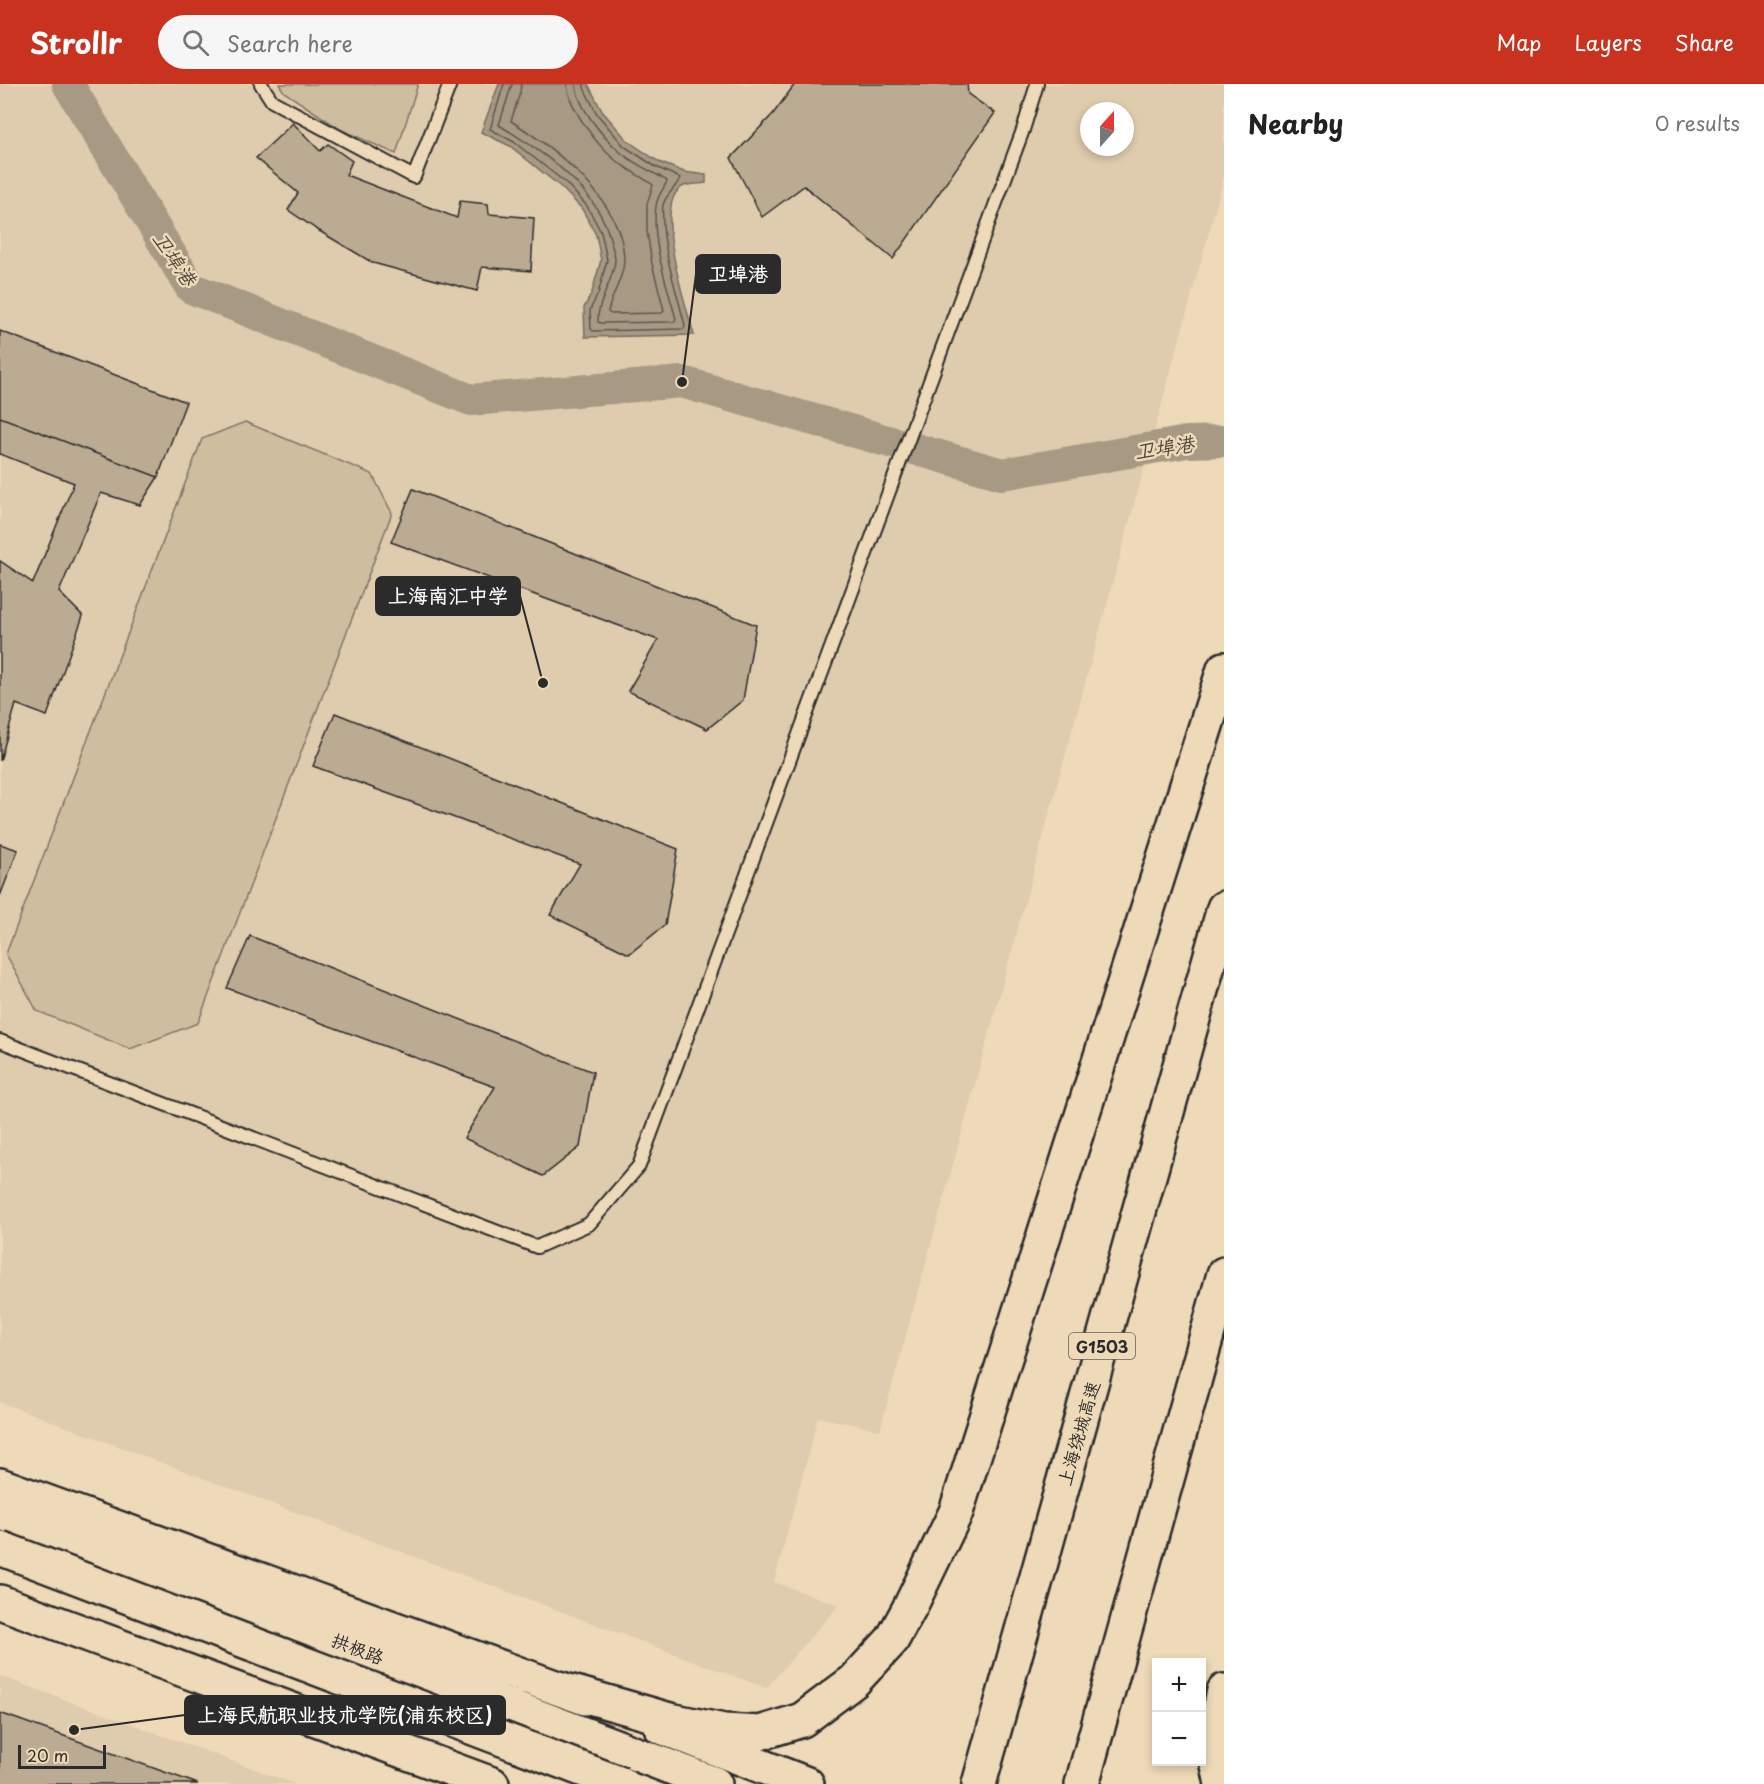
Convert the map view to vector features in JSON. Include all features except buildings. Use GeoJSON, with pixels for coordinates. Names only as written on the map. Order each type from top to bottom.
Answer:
{"type":"FeatureCollection","features":[{"type":"Feature","properties":{"kind":"main road"},"geometry":{"type":"LineString","coordinates":[[558,1688],[670,1720],[724,1731],[760,1732],[802,1720],[854,1681],[892,1640],[957,1512],[1224,669]]}},
{"type":"Feature","properties":{"kind":"main road","name":"上海绕城高速"},"geometry":{"type":"LineString","coordinates":[[979,1784],[1224,908]]}},
{"type":"Feature","properties":{"kind":"main road"},"geometry":{"type":"LineString","coordinates":[[1082,1784],[1224,1274]]}},
{"type":"Feature","properties":{"kind":"main road"},"geometry":{"type":"LineString","coordinates":[[0,1485],[558,1688],[807,1784]]}},
{"type":"Feature","properties":{"kind":"main road","name":"拱极路"},"geometry":{"type":"LineString","coordinates":[[0,1512],[715,1784]]}},
{"type":"Feature","properties":{"kind":"main road","name":"拱极路"},"geometry":{"type":"LineString","coordinates":[[0,1548],[621,1784]]}},
{"type":"Feature","properties":{"kind":"main road"},"geometry":{"type":"LineString","coordinates":[[0,1602],[492,1784]]}},
{"type":"Feature","properties":{"kind":"main road"},"geometry":{"type":"LineString","coordinates":[[1222,1784],[1215,1751],[1224,1691]]}},
{"type":"Feature","properties":{"kind":"lane"},"geometry":{"type":"LineString","coordinates":[[261,84],[272,101],[414,177],[450,84]]}},
{"type":"Feature","properties":{"kind":"lane"},"geometry":{"type":"LineString","coordinates":[[0,1041],[537,1247],[589,1224],[639,1166],[1023,130],[1037,84]]}},
{"type":"Feature","properties":{"kind":"shaded area"},"geometry":{"type":"Polygon","coordinates":[[[0,84],[1224,84],[1224,177],[880,1430],[818,1417],[774,1582],[839,1605],[766,1688],[0,1402],[0,84]]]}},
{"type":"Feature","properties":{"kind":"shaded area"},"geometry":{"type":"Polygon","coordinates":[[[279,84],[418,84],[396,154],[340,129],[284,92],[279,84]]]}},
{"type":"Feature","properties":{"kind":"shaded area"},"geometry":{"type":"Polygon","coordinates":[[[245,422],[372,474],[392,513],[198,1023],[130,1049],[37,1011],[6,954],[202,439],[245,422]]]}},
{"type":"Feature","properties":{"kind":"shaded area"},"geometry":{"type":"Polygon","coordinates":[[[0,1676],[295,1784],[0,1784],[0,1676]]]}},
{"type":"Feature","properties":{"kind":"water"},"geometry":{"type":"Polygon","coordinates":[[[499,84],[588,84],[602,111],[628,141],[659,162],[684,172],[706,175],[706,183],[684,186],[674,195],[670,212],[670,232],[674,256],[694,335],[585,337],[584,308],[592,292],[601,260],[596,235],[582,209],[562,188],[510,146],[481,132],[499,84]]]}},
{"type":"Feature","properties":{"kind":"waterway","name":"卫埠港"},"geometry":{"type":"LineString","coordinates":[[68,84],[191,288],[471,400],[682,382],[1002,474],[1187,442],[1224,441]]}},
{"type":"Feature","properties":{"kind":"place","name":"卫埠港"},"geometry":{"type":"Point","coordinates":[682,382]}},
{"type":"Feature","properties":{"kind":"place","name":"上海南汇中学"},"geometry":{"type":"Point","coordinates":[543,683]}},
{"type":"Feature","properties":{"kind":"place","name":"上海民航职业技术学院(浦东校区)"},"geometry":{"type":"Point","coordinates":[74,1730]}}]}
